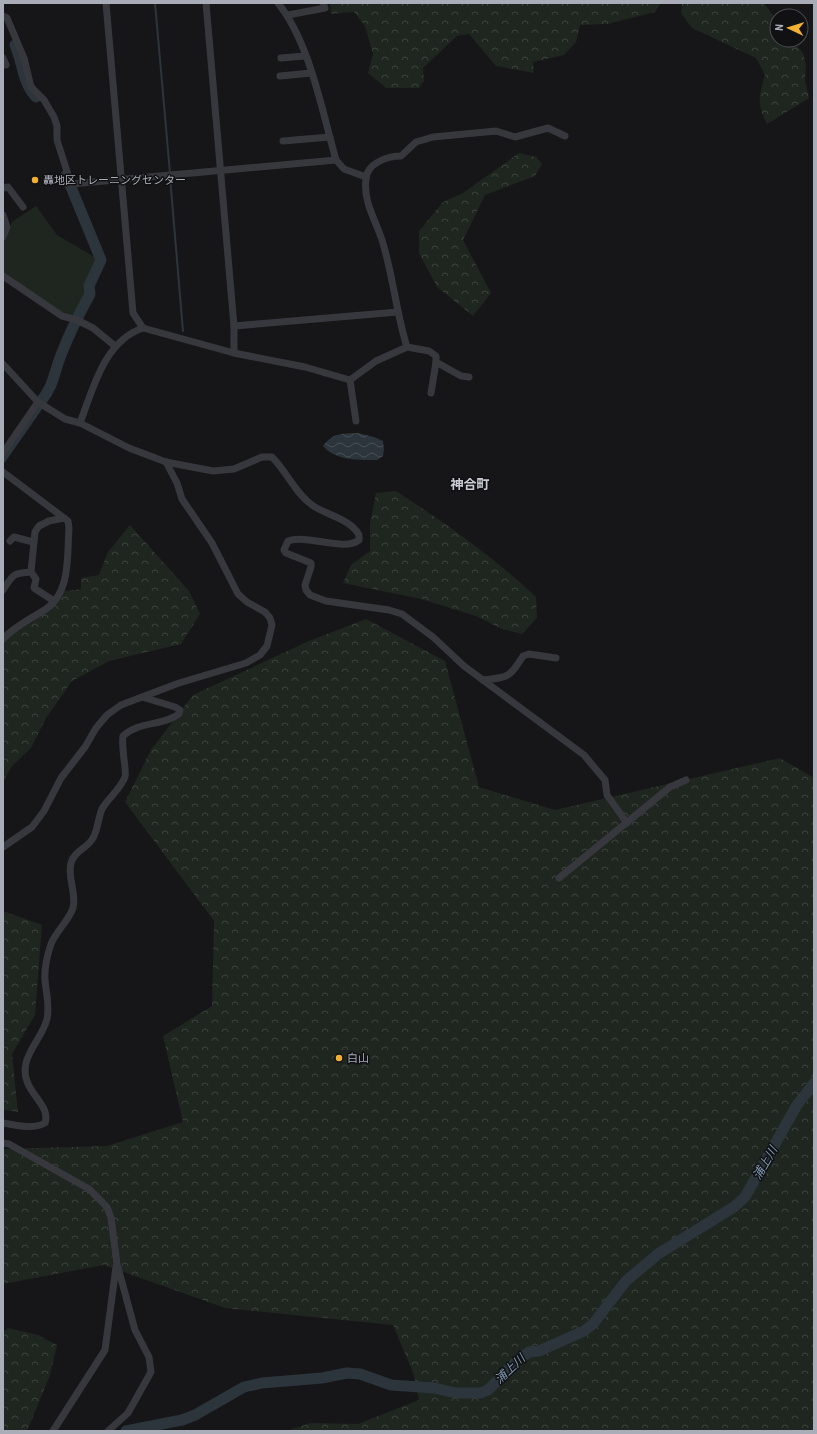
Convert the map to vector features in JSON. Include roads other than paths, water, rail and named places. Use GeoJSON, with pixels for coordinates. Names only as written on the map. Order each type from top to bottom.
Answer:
{"type":"FeatureCollection","features":[{"type":"Feature","properties":{"kind":"street"},"geometry":{"type":"LineString","coordinates":[[106,3],[133,313],[143,328]]}},
{"type":"Feature","properties":{"kind":"street"},"geometry":{"type":"LineString","coordinates":[[206,3],[234,326],[234,353]]}},
{"type":"Feature","properties":{"kind":"street"},"geometry":{"type":"LineString","coordinates":[[278,3],[288,15],[297,32],[311,73],[336,160],[344,169],[366,177]]}},
{"type":"Feature","properties":{"kind":"street"},"geometry":{"type":"LineString","coordinates":[[288,15],[325,8],[323,3]]}},
{"type":"Feature","properties":{"kind":"street"},"geometry":{"type":"LineString","coordinates":[[3,16],[6,18],[24,58],[31,87],[44,100],[54,117],[57,126],[57,140],[71,184],[336,160]]}},
{"type":"Feature","properties":{"kind":"street"},"geometry":{"type":"LineString","coordinates":[[281,58],[305,56]]}},
{"type":"Feature","properties":{"kind":"street"},"geometry":{"type":"LineString","coordinates":[[280,76],[311,73]]}},
{"type":"Feature","properties":{"kind":"street"},"geometry":{"type":"LineString","coordinates":[[407,347],[382,240],[370,212],[366,195],[366,177],[375,164],[392,156],[401,156],[416,142],[433,137],[496,131],[515,137],[548,128],[565,136]]}},
{"type":"Feature","properties":{"kind":"street"},"geometry":{"type":"LineString","coordinates":[[283,141],[330,137]]}},
{"type":"Feature","properties":{"kind":"street"},"geometry":{"type":"LineString","coordinates":[[3,188],[8,187],[23,207]]}},
{"type":"Feature","properties":{"kind":"street"},"geometry":{"type":"LineString","coordinates":[[3,215],[7,227],[3,237]]}},
{"type":"Feature","properties":{"kind":"street"},"geometry":{"type":"LineString","coordinates":[[3,276],[62,316],[78,320],[93,328],[115,346]]}},
{"type":"Feature","properties":{"kind":"street"},"geometry":{"type":"LineString","coordinates":[[234,326],[398,312]]}},
{"type":"Feature","properties":{"kind":"street"},"geometry":{"type":"LineString","coordinates":[[80,423],[98,378],[115,346],[132,332],[143,328],[234,353],[305,367],[350,380]]}},
{"type":"Feature","properties":{"kind":"street"},"geometry":{"type":"LineString","coordinates":[[350,380],[376,361],[407,347],[432,352],[436,356],[431,393]]}},
{"type":"Feature","properties":{"kind":"street"},"geometry":{"type":"LineString","coordinates":[[436,362],[461,376],[469,377]]}},
{"type":"Feature","properties":{"kind":"street"},"geometry":{"type":"LineString","coordinates":[[3,364],[38,402],[65,419],[80,423],[129,448],[166,462],[213,471],[234,468],[262,456],[272,457],[300,494],[312,505],[352,526],[359,535],[359,540],[355,543],[347,545],[317,540],[288,541],[284,550],[286,553],[311,563],[305,585],[306,590],[310,595],[326,601],[389,610],[402,614],[433,637],[464,666],[537,721],[562,737],[587,758],[605,780],[607,795],[627,823]]}},
{"type":"Feature","properties":{"kind":"street"},"geometry":{"type":"LineString","coordinates":[[350,380],[356,421]]}},
{"type":"Feature","properties":{"kind":"street"},"geometry":{"type":"LineString","coordinates":[[3,453],[38,402]]}},
{"type":"Feature","properties":{"kind":"street"},"geometry":{"type":"LineString","coordinates":[[3,847],[32,827],[44,811],[58,783],[85,747],[96,728],[107,715],[121,705],[179,683],[246,663],[260,655],[267,646],[272,625],[270,618],[265,612],[247,602],[238,594],[212,543],[182,499],[177,483],[166,462]]}},
{"type":"Feature","properties":{"kind":"street"},"geometry":{"type":"LineString","coordinates":[[3,472],[64,518],[68,522],[70,528],[64,584],[60,594],[48,608],[19,625],[3,639]]}},
{"type":"Feature","properties":{"kind":"street"},"geometry":{"type":"LineString","coordinates":[[54,601],[34,588],[36,579],[31,572],[33,542],[39,526],[49,521],[64,518]]}},
{"type":"Feature","properties":{"kind":"street"},"geometry":{"type":"LineString","coordinates":[[10,541],[14,537],[33,542]]}},
{"type":"Feature","properties":{"kind":"street"},"geometry":{"type":"LineString","coordinates":[[3,590],[11,576],[16,573],[31,572]]}},
{"type":"Feature","properties":{"kind":"street"},"geometry":{"type":"LineString","coordinates":[[483,680],[506,678],[512,674],[522,656],[529,654],[556,658]]}},
{"type":"Feature","properties":{"kind":"street"},"geometry":{"type":"LineString","coordinates":[[3,1122],[23,1126],[39,1126],[45,1123],[47,1118],[45,1111],[28,1086],[25,1077],[26,1062],[47,1019],[48,1003],[45,967],[52,942],[67,921],[73,907],[74,896],[70,875],[71,862],[77,853],[93,839],[102,808],[118,790],[126,776],[122,752],[123,736],[129,730],[152,722],[173,719],[179,714],[180,710],[175,707],[142,697]]}},
{"type":"Feature","properties":{"kind":"street"},"geometry":{"type":"LineString","coordinates":[[558,878],[670,787],[686,780]]}},
{"type":"Feature","properties":{"kind":"street"},"geometry":{"type":"LineString","coordinates":[[3,1143],[9,1144],[89,1189],[103,1201],[111,1218],[117,1264],[135,1330],[149,1357],[151,1372],[128,1413],[108,1431]]}},
{"type":"Feature","properties":{"kind":"street"},"geometry":{"type":"LineString","coordinates":[[53,1431],[105,1350],[117,1264]]}},
{"type":"Feature","properties":{"kind":"water"},"geometry":{"type":"Polygon","coordinates":[[[358,433],[383,441],[383,456],[377,460],[348,459],[334,455],[323,446],[334,436],[358,433]]]}},
{"type":"Feature","properties":{"kind":"waterway"},"geometry":{"type":"LineString","coordinates":[[155,3],[170,173]]}},
{"type":"Feature","properties":{"kind":"waterway"},"geometry":{"type":"LineString","coordinates":[[15,45],[25,79],[36,97]]}},
{"type":"Feature","properties":{"kind":"waterway"},"geometry":{"type":"LineString","coordinates":[[42,400],[51,384],[71,332],[90,294],[89,286],[101,260],[66,175]]}},
{"type":"Feature","properties":{"kind":"waterway"},"geometry":{"type":"LineString","coordinates":[[170,177],[183,331]]}},
{"type":"Feature","properties":{"kind":"waterway"},"geometry":{"type":"LineString","coordinates":[[3,459],[40,406]]}},
{"type":"Feature","properties":{"kind":"waterway","name":"浦上川"},"geometry":{"type":"LineString","coordinates":[[126,1431],[182,1420],[195,1415],[244,1387],[262,1383],[322,1378],[347,1373],[360,1374],[391,1385],[434,1388],[456,1393],[481,1393],[488,1390],[518,1360],[529,1352],[539,1351],[584,1331],[593,1324],[626,1281],[658,1254],[734,1207],[745,1197],[797,1105],[814,1083]]}},
{"type":"Feature","properties":{"kind":"place","name":"轟地区トレーニングセンター"},"geometry":{"type":"Point","coordinates":[35,180]}},
{"type":"Feature","properties":{"kind":"place","name":"白山"},"geometry":{"type":"Point","coordinates":[339,1058]}},
{"type":"Feature","properties":{"kind":"district","name":"神合町"},"geometry":{"type":"Point","coordinates":[470,484]}}]}
